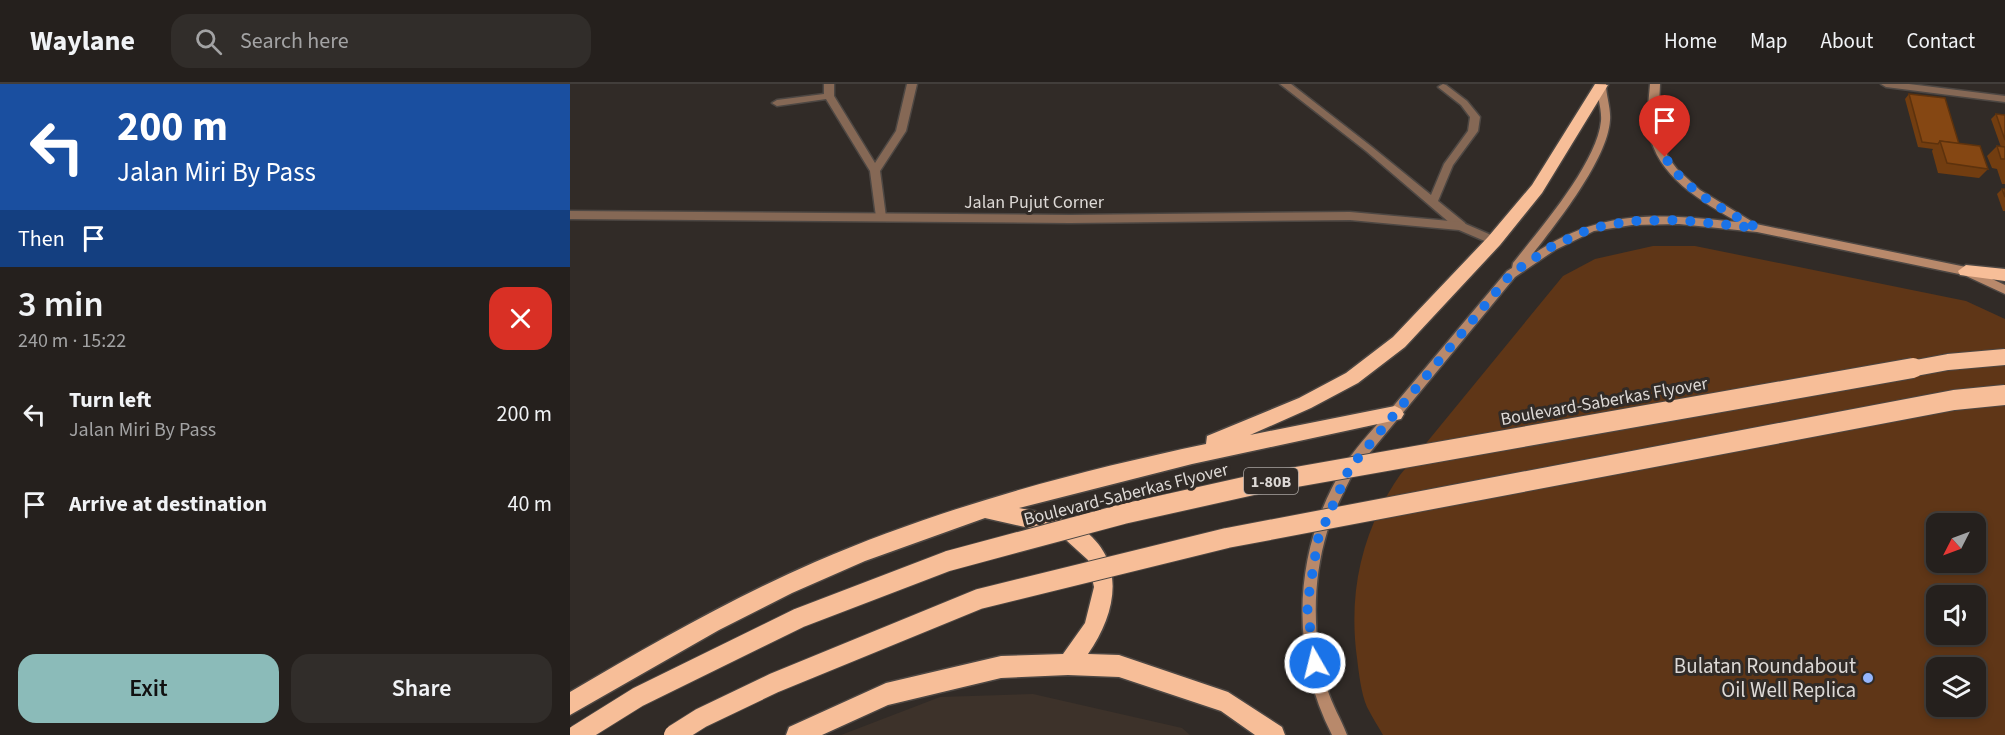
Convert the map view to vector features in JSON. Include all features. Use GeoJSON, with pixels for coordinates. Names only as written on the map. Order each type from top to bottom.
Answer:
{"type":"FeatureCollection","features":[{"type":"Feature","properties":{"kind":"highway"},"geometry":{"type":"LineString","coordinates":[[1179,457],[1305,403],[1352,378],[1399,342],[1494,241],[1537,189],[1564,149],[1601,84]]}},
{"type":"Feature","properties":{"kind":"highway"},"geometry":{"type":"LineString","coordinates":[[1966,272],[2005,275]]}},
{"type":"Feature","properties":{"kind":"highway","name":"Boulevard-Saberkas Flyover"},"geometry":{"type":"LineString","coordinates":[[577,735],[638,697],[799,618],[948,561],[1123,514],[1273,481],[1948,362],[2005,357]]}},
{"type":"Feature","properties":{"kind":"highway"},"geometry":{"type":"LineString","coordinates":[[674,735],[774,683],[979,598],[1227,538],[1954,400],[2005,395]]}},
{"type":"Feature","properties":{"kind":"highway"},"geometry":{"type":"LineString","coordinates":[[570,704],[698,629],[858,553],[984,508],[1179,457],[1395,414]]}},
{"type":"Feature","properties":{"kind":"highway"},"geometry":{"type":"LineString","coordinates":[[984,508],[1047,523],[1073,533],[1098,555],[1104,587],[1094,628],[1068,664]]}},
{"type":"Feature","properties":{"kind":"highway"},"geometry":{"type":"LineString","coordinates":[[797,735],[886,694],[1001,668],[1068,664],[1119,666],[1188,688],[1228,704],[1274,735]]}},
{"type":"Feature","properties":{"kind":"street"},"geometry":{"type":"LineString","coordinates":[[830,84],[829,96],[875,171],[881,217]]}},
{"type":"Feature","properties":{"kind":"street"},"geometry":{"type":"LineString","coordinates":[[875,171],[901,131],[912,84]]}},
{"type":"Feature","properties":{"kind":"street"},"geometry":{"type":"LineString","coordinates":[[1285,84],[1433,201],[1461,226]]}},
{"type":"Feature","properties":{"kind":"street"},"geometry":{"type":"LineString","coordinates":[[1340,735],[1327,713],[1317,682],[1307,606],[1318,539],[1349,469],[1511,274],[1568,199],[1606,124],[1601,84]]}},
{"type":"Feature","properties":{"kind":"street"},"geometry":{"type":"LineString","coordinates":[[1655,84],[1652,118],[1657,144],[1672,170],[1703,198],[1757,228]]}},
{"type":"Feature","properties":{"kind":"street"},"geometry":{"type":"LineString","coordinates":[[1886,84],[1936,88],[2005,99]]}},
{"type":"Feature","properties":{"kind":"street"},"geometry":{"type":"LineString","coordinates":[[1433,201],[1449,164],[1473,131],[1475,117],[1464,103],[1443,87]]}},
{"type":"Feature","properties":{"kind":"street"},"geometry":{"type":"LineString","coordinates":[[777,103],[829,96]]}},
{"type":"Feature","properties":{"kind":"street","name":"Jalan Pujut Corner"},"geometry":{"type":"LineString","coordinates":[[570,215],[1070,219],[1350,216],[1461,226],[1494,241]]}},
{"type":"Feature","properties":{"kind":"street"},"geometry":{"type":"LineString","coordinates":[[1511,274],[1551,247],[1592,228],[1632,221],[1679,220],[1757,228],[1966,272],[2005,290]]}},
{"type":"Feature","properties":{"kind":"shaded area"},"geometry":{"type":"Polygon","coordinates":[[[1653,246],[1695,246],[1966,301],[2005,319],[2005,735],[1383,735],[1363,696],[1355,633],[1357,586],[1367,540],[1387,496],[1400,475],[1563,276],[1595,259],[1653,246]]]}},
{"type":"Feature","properties":{"kind":"shaded area"},"geometry":{"type":"Polygon","coordinates":[[[1033,694],[1182,728],[1190,735],[841,735],[940,697],[1033,694]]]}},
{"type":"Feature","properties":{"kind":"building"},"geometry":{"type":"Polygon","coordinates":[[[1909,94],[1945,98],[1959,144],[1940,141],[1938,144],[1922,142],[1909,94]]]}},
{"type":"Feature","properties":{"kind":"building"},"geometry":{"type":"Polygon","coordinates":[[[1996,114],[2005,115],[2005,140],[1996,114]]]}},
{"type":"Feature","properties":{"kind":"building"},"geometry":{"type":"Polygon","coordinates":[[[1940,141],[1980,146],[1988,169],[1947,163],[1940,141]]]}},
{"type":"Feature","properties":{"kind":"building"},"geometry":{"type":"Polygon","coordinates":[[[1997,146],[2005,147],[2005,159],[2001,159],[1997,146]]]}},
{"type":"Feature","properties":{"kind":"place","name":"Bulatan Roundabout Oil Well Replica"},"geometry":{"type":"Point","coordinates":[1868,678]}},
{"type":"Feature","properties":{"kind":"route"},"geometry":{"type":"LineString","coordinates":[[1315,663],[1307,606],[1318,539],[1349,469],[1511,274],[1551,247],[1592,228],[1632,221],[1679,220],[1757,228],[1703,198],[1672,170],[1665,157]]}}]}
